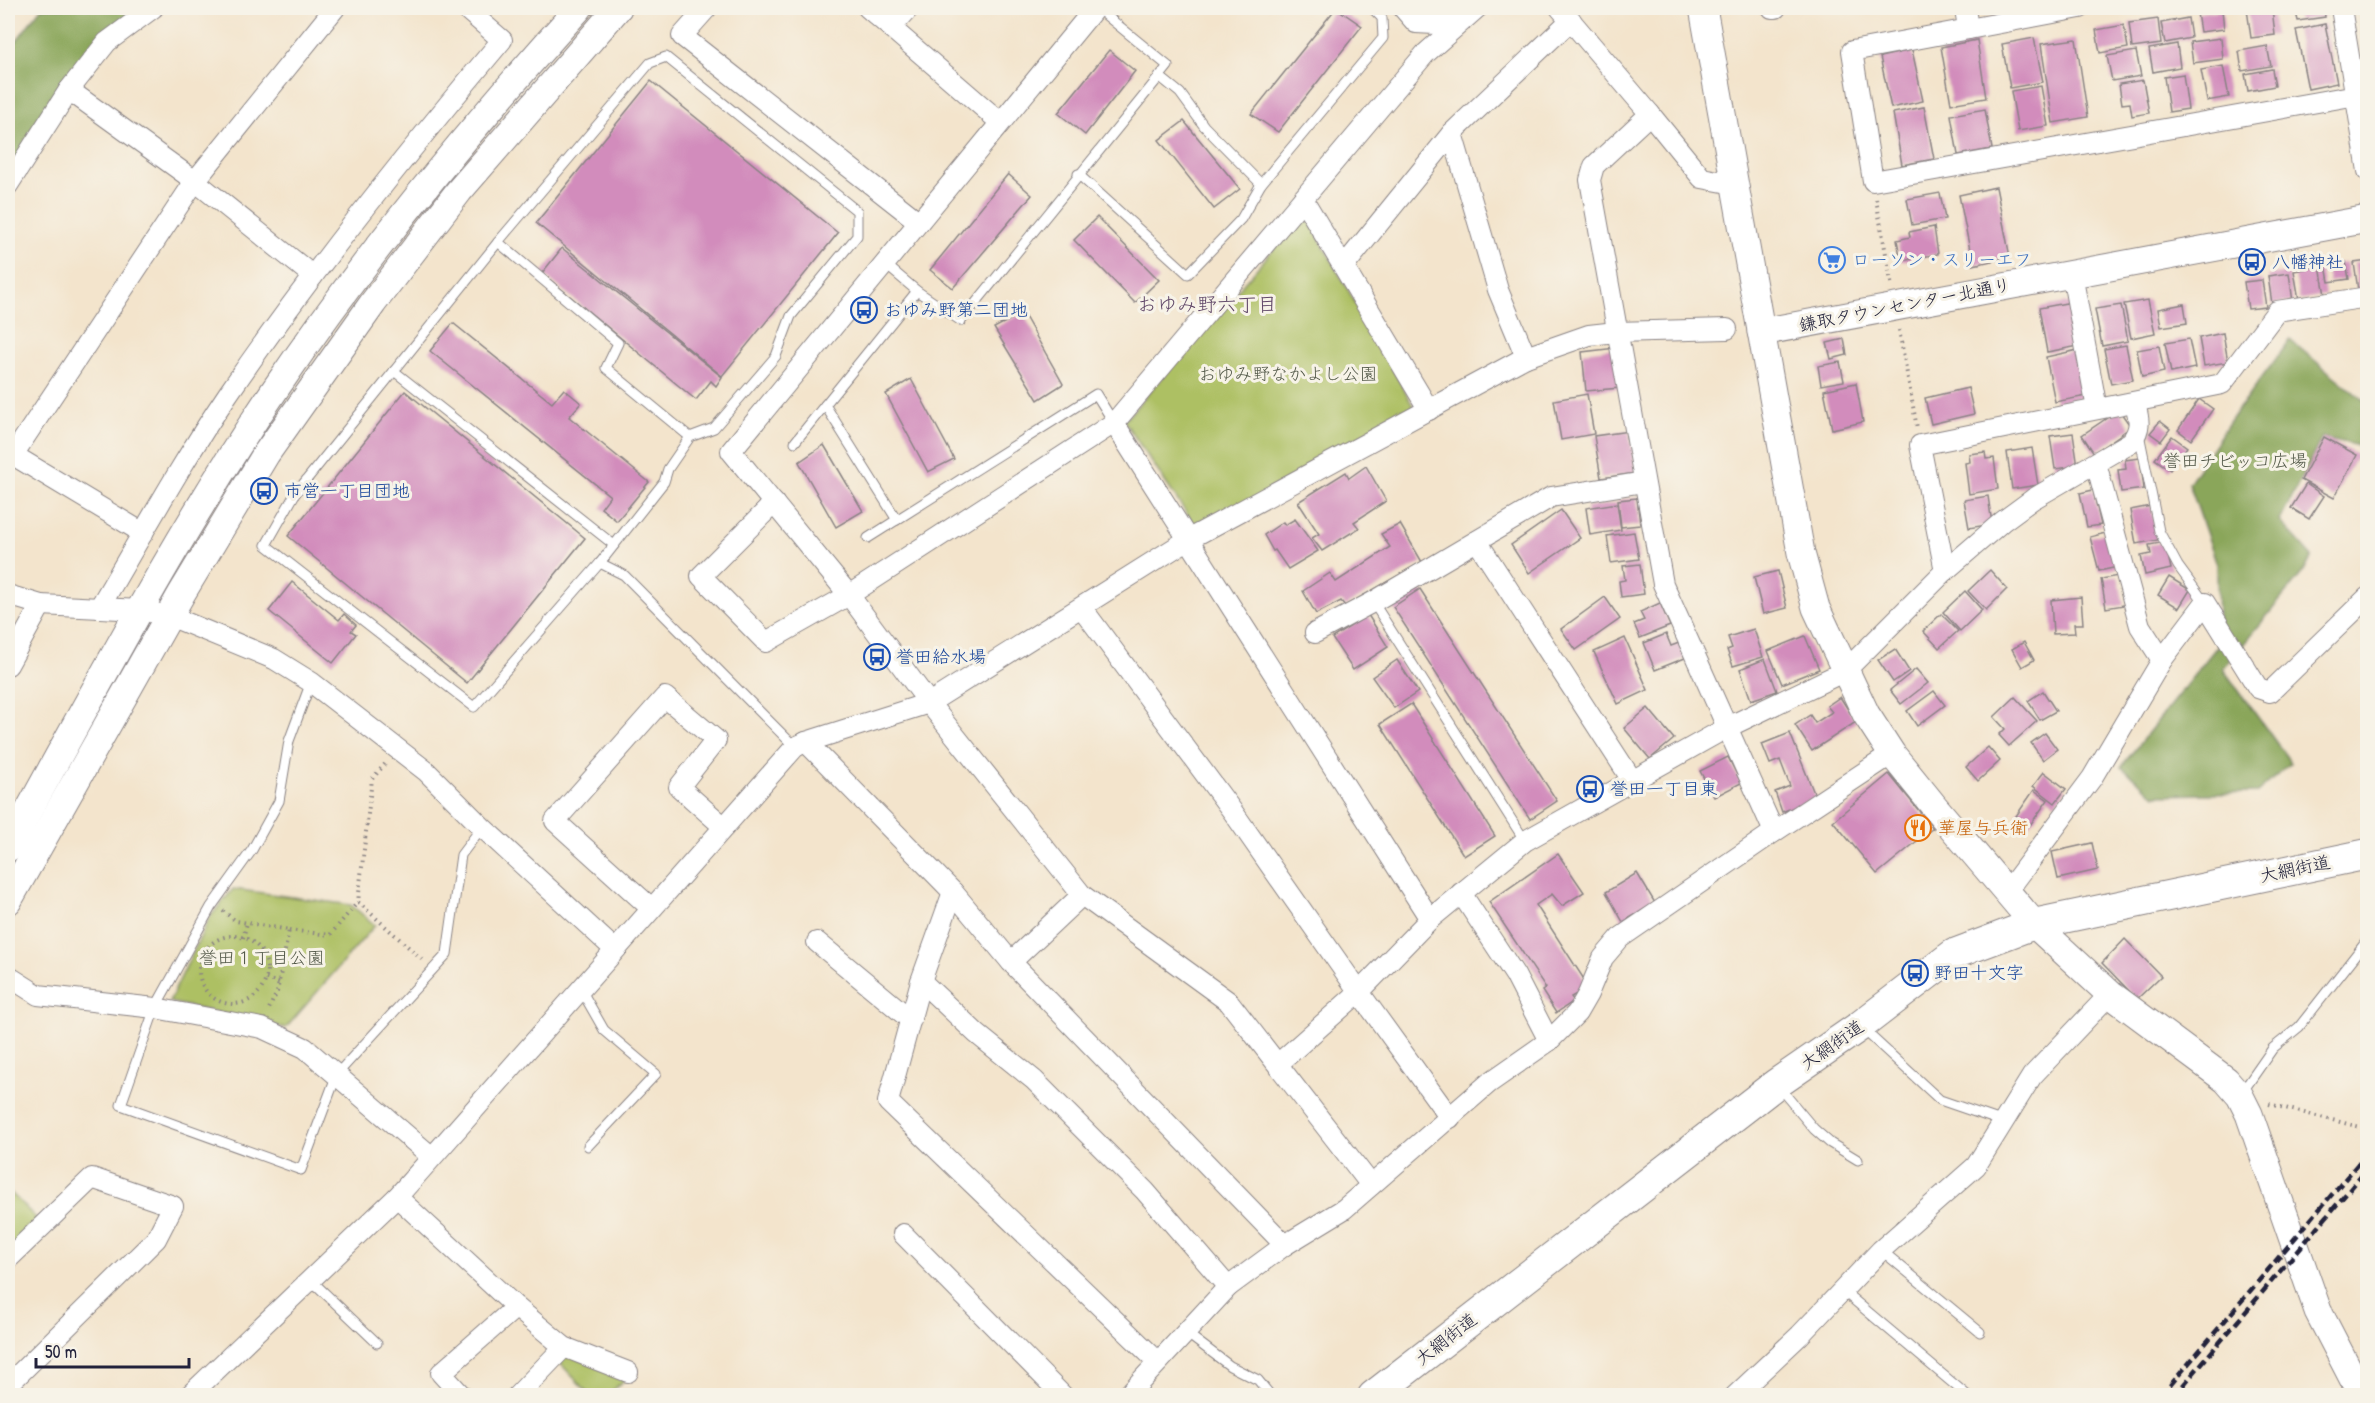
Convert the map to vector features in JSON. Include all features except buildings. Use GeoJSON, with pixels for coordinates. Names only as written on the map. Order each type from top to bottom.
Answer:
{"type":"FeatureCollection","features":[{"type":"Feature","properties":{"kind":"main road","name":"大網街道"},"geometry":{"type":"LineString","coordinates":[[1373,1395],[1776,1084],[1860,1026],[1954,954],[2034,924],[2367,854]]}},
{"type":"Feature","properties":{"kind":"street"},"geometry":{"type":"LineString","coordinates":[[8,185],[69,90],[107,42],[153,8]]}},
{"type":"Feature","properties":{"kind":"street"},"geometry":{"type":"LineString","coordinates":[[143,533],[10,453],[195,181],[335,8]]}},
{"type":"Feature","properties":{"kind":"street"},"geometry":{"type":"LineString","coordinates":[[99,608],[227,395],[313,276],[414,145],[502,40],[465,8]]}},
{"type":"Feature","properties":{"kind":"street"},"geometry":{"type":"LineString","coordinates":[[8,848],[140,610],[211,490],[276,388],[348,287],[477,122],[579,8]]}},
{"type":"Feature","properties":{"kind":"street"},"geometry":{"type":"LineString","coordinates":[[8,901],[170,616],[266,454],[373,303],[459,191],[618,8]]}},
{"type":"Feature","properties":{"kind":"street"},"geometry":{"type":"LineString","coordinates":[[707,8],[682,36],[919,222]]}},
{"type":"Feature","properties":{"kind":"street"},"geometry":{"type":"LineString","coordinates":[[868,8],[1000,122]]}},
{"type":"Feature","properties":{"kind":"street"},"geometry":{"type":"LineString","coordinates":[[891,28],[909,8]]}},
{"type":"Feature","properties":{"kind":"street"},"geometry":{"type":"LineString","coordinates":[[1096,8],[731,451],[849,595],[929,703],[1082,895],[1229,1002],[1371,1185]]}},
{"type":"Feature","properties":{"kind":"street"},"geometry":{"type":"LineString","coordinates":[[1403,8],[1416,23],[1435,24],[1453,8]]}},
{"type":"Feature","properties":{"kind":"street"},"geometry":{"type":"LineString","coordinates":[[774,503],[701,576],[766,642],[849,595],[1114,423],[1425,54],[1478,8]]}},
{"type":"Feature","properties":{"kind":"street"},"geometry":{"type":"LineString","coordinates":[[1703,8],[1801,553],[1816,608],[1845,671],[1866,714],[1892,754],[2034,924],[2110,994],[2226,1080],[2240,1096],[2249,1114],[2318,1311],[2362,1395]]}},
{"type":"Feature","properties":{"kind":"street"},"geometry":{"type":"LineString","coordinates":[[1965,8],[1968,29]]}},
{"type":"Feature","properties":{"kind":"street"},"geometry":{"type":"LineString","coordinates":[[2080,8],[1852,51],[1873,181],[2361,95]]}},
{"type":"Feature","properties":{"kind":"street"},"geometry":{"type":"LineString","coordinates":[[2341,8],[2361,95],[2367,171]]}},
{"type":"Feature","properties":{"kind":"street"},"geometry":{"type":"LineString","coordinates":[[1345,265],[1452,133],[1565,14],[1702,178],[1734,184]]}},
{"type":"Feature","properties":{"kind":"street"},"geometry":{"type":"LineString","coordinates":[[69,90],[195,181],[313,276]]}},
{"type":"Feature","properties":{"kind":"street"},"geometry":{"type":"LineString","coordinates":[[1650,114],[1594,166],[1590,180],[1616,332],[1663,584],[1774,832]]}},
{"type":"Feature","properties":{"kind":"street"},"geometry":{"type":"LineString","coordinates":[[1452,133],[1498,290],[1526,357]]}},
{"type":"Feature","properties":{"kind":"street"},"geometry":{"type":"LineString","coordinates":[[1303,199],[1345,265],[1429,410]]}},
{"type":"Feature","properties":{"kind":"street","name":"鎌取タウンセンター北通り"},"geometry":{"type":"LineString","coordinates":[[1761,333],[2367,219]]}},
{"type":"Feature","properties":{"kind":"street"},"geometry":{"type":"LineString","coordinates":[[2072,274],[2097,409]]}},
{"type":"Feature","properties":{"kind":"street"},"geometry":{"type":"LineString","coordinates":[[1945,571],[1920,445],[2222,384],[2277,311],[2367,297]]}},
{"type":"Feature","properties":{"kind":"street"},"geometry":{"type":"LineString","coordinates":[[189,1395],[397,1197],[614,949],[801,745],[929,703],[1190,539],[1526,357],[1590,335],[1616,332],[1726,329]]}},
{"type":"Feature","properties":{"kind":"street"},"geometry":{"type":"LineString","coordinates":[[1278,1064],[1359,993],[1430,919],[1525,841],[1728,727],[1845,671],[1945,571],[2004,520],[2033,499],[2131,442],[2139,432],[2140,420],[2135,403]]}},
{"type":"Feature","properties":{"kind":"street"},"geometry":{"type":"LineString","coordinates":[[1114,423],[1430,919]]}},
{"type":"Feature","properties":{"kind":"street"},"geometry":{"type":"LineString","coordinates":[[2096,464],[2140,626],[2162,660]]}},
{"type":"Feature","properties":{"kind":"street"},"geometry":{"type":"LineString","coordinates":[[1315,633],[1373,602],[1551,497],[1644,482]]}},
{"type":"Feature","properties":{"kind":"street"},"geometry":{"type":"LineString","coordinates":[[1477,541],[1632,780]]}},
{"type":"Feature","properties":{"kind":"street"},"geometry":{"type":"LineString","coordinates":[[8,595],[41,605],[140,610],[170,616],[274,659],[311,681],[426,771],[482,827],[614,949]]}},
{"type":"Feature","properties":{"kind":"street"},"geometry":{"type":"LineString","coordinates":[[2006,893],[2092,778],[2162,660],[2205,603],[2258,688],[2270,692],[2367,597]]}},
{"type":"Feature","properties":{"kind":"street"},"geometry":{"type":"LineString","coordinates":[[8,665],[41,605]]}},
{"type":"Feature","properties":{"kind":"street"},"geometry":{"type":"LineString","coordinates":[[1082,608],[1233,812],[1359,993],[1450,1118]]}},
{"type":"Feature","properties":{"kind":"street"},"geometry":{"type":"LineString","coordinates":[[651,908],[555,821],[665,697],[716,740],[679,786],[724,827]]}},
{"type":"Feature","properties":{"kind":"street"},"geometry":{"type":"LineString","coordinates":[[801,745],[953,892],[1011,962],[1285,1245]]}},
{"type":"Feature","properties":{"kind":"street"},"geometry":{"type":"LineString","coordinates":[[1127,1395],[1228,1287],[1285,1245],[1344,1209],[1489,1083],[1549,1041],[1577,1013],[1588,994],[1603,958],[1620,938],[1892,754]]}},
{"type":"Feature","properties":{"kind":"street"},"geometry":{"type":"LineString","coordinates":[[953,892],[921,981],[888,1102],[1157,1361]]}},
{"type":"Feature","properties":{"kind":"street"},"geometry":{"type":"LineString","coordinates":[[1461,893],[1515,975],[1549,1041]]}},
{"type":"Feature","properties":{"kind":"street"},"geometry":{"type":"LineString","coordinates":[[1011,962],[1082,895]]}},
{"type":"Feature","properties":{"kind":"street"},"geometry":{"type":"LineString","coordinates":[[817,942],[911,1020]]}},
{"type":"Feature","properties":{"kind":"street"},"geometry":{"type":"LineString","coordinates":[[8,976],[38,995],[155,1008],[262,1029],[305,1048],[432,1157]]}},
{"type":"Feature","properties":{"kind":"street"},"geometry":{"type":"LineString","coordinates":[[921,981],[977,1034],[1034,1080],[1145,1191],[1228,1287]]}},
{"type":"Feature","properties":{"kind":"street"},"geometry":{"type":"LineString","coordinates":[[1735,1395],[1800,1335],[1881,1250],[1976,1166],[2032,1076],[2110,994]]}},
{"type":"Feature","properties":{"kind":"street"},"geometry":{"type":"LineString","coordinates":[[8,1259],[92,1178],[173,1206],[156,1239],[8,1385]]}},
{"type":"Feature","properties":{"kind":"street"},"geometry":{"type":"LineString","coordinates":[[397,1197],[516,1307],[564,1347],[628,1372]]}},
{"type":"Feature","properties":{"kind":"street"},"geometry":{"type":"LineString","coordinates":[[903,1234],[1063,1395]]}},
{"type":"Feature","properties":{"kind":"street"},"geometry":{"type":"LineString","coordinates":[[462,1395],[441,1373],[516,1307]]}},
{"type":"Feature","properties":{"kind":"street"},"geometry":{"type":"LineString","coordinates":[[517,1395],[564,1347]]}},
{"type":"Feature","properties":{"kind":"lane"},"geometry":{"type":"LineString","coordinates":[[885,264],[917,291],[961,321],[1078,174],[1168,66],[1096,8]]}},
{"type":"Feature","properties":{"kind":"lane"},"geometry":{"type":"LineString","coordinates":[[1078,174],[1188,274],[1241,219],[1261,184],[1383,38],[1382,18],[1372,8]]}},
{"type":"Feature","properties":{"kind":"lane"},"geometry":{"type":"LineString","coordinates":[[666,57],[857,211],[858,236],[791,316],[776,356],[714,428],[690,437],[668,469],[664,482],[600,563],[474,707],[266,545],[295,494],[498,242],[650,63],[666,57]]}},
{"type":"Feature","properties":{"kind":"lane"},"geometry":{"type":"LineString","coordinates":[[1159,76],[1180,93],[1204,126],[1261,184]]}},
{"type":"Feature","properties":{"kind":"lane"},"geometry":{"type":"LineString","coordinates":[[498,242],[618,343],[606,368],[690,437]]}},
{"type":"Feature","properties":{"kind":"lane"},"geometry":{"type":"LineString","coordinates":[[795,442],[917,291]]}},
{"type":"Feature","properties":{"kind":"lane"},"geometry":{"type":"LineString","coordinates":[[394,371],[614,545]]}},
{"type":"Feature","properties":{"kind":"lane"},"geometry":{"type":"LineString","coordinates":[[868,538],[1096,394],[1114,423]]}},
{"type":"Feature","properties":{"kind":"lane"},"geometry":{"type":"LineString","coordinates":[[825,405],[897,519]]}},
{"type":"Feature","properties":{"kind":"lane"},"geometry":{"type":"LineString","coordinates":[[2139,432],[2159,531],[2178,566],[2205,603]]}},
{"type":"Feature","properties":{"kind":"lane"},"geometry":{"type":"LineString","coordinates":[[600,563],[624,575],[801,745]]}},
{"type":"Feature","properties":{"kind":"lane"},"geometry":{"type":"LineString","coordinates":[[1373,602],[1525,841]]}},
{"type":"Feature","properties":{"kind":"lane"},"geometry":{"type":"LineString","coordinates":[[311,681],[289,741],[279,801],[252,850],[213,904],[155,1008],[121,1105],[301,1170],[337,1074],[447,954],[461,855],[482,827]]}},
{"type":"Feature","properties":{"kind":"lane"},"geometry":{"type":"LineString","coordinates":[[2240,1096],[2272,1048],[2299,1027],[2366,942],[2367,935]]}},
{"type":"Feature","properties":{"kind":"lane"},"geometry":{"type":"LineString","coordinates":[[580,988],[604,1030],[656,1074],[588,1146]]}},
{"type":"Feature","properties":{"kind":"lane"},"geometry":{"type":"LineString","coordinates":[[1860,1026],[1940,1100],[2004,1122]]}},
{"type":"Feature","properties":{"kind":"lane"},"geometry":{"type":"LineString","coordinates":[[1776,1084],[1814,1130],[1858,1160]]}},
{"type":"Feature","properties":{"kind":"lane"},"geometry":{"type":"LineString","coordinates":[[1881,1250],[1980,1332]]}},
{"type":"Feature","properties":{"kind":"lane"},"geometry":{"type":"LineString","coordinates":[[311,1280],[377,1343]]}},
{"type":"Feature","properties":{"kind":"lane"},"geometry":{"type":"LineString","coordinates":[[1842,1290],[1968,1395]]}},
{"type":"Feature","properties":{"kind":"lane"},"geometry":{"type":"LineString","coordinates":[[1185,1332],[1230,1366],[1258,1380],[1271,1395]]}},
{"type":"Feature","properties":{"kind":"path"},"geometry":{"type":"LineString","coordinates":[[213,904],[236,921],[330,935],[357,902],[372,779],[398,749]]}},
{"type":"Feature","properties":{"kind":"path"},"geometry":{"type":"LineString","coordinates":[[357,902],[433,969]]}},
{"type":"Feature","properties":{"kind":"path"},"geometry":{"type":"LineString","coordinates":[[243,938],[247,923]]}},
{"type":"Feature","properties":{"kind":"path"},"geometry":{"type":"LineString","coordinates":[[262,1029],[277,993],[289,930]]}},
{"type":"Feature","properties":{"kind":"path"},"geometry":{"type":"LineString","coordinates":[[232,936],[243,938],[260,949],[267,969],[266,979],[261,989],[245,1002],[235,1004],[216,999],[202,985],[200,964],[204,953],[220,939],[232,936]]}},
{"type":"Feature","properties":{"kind":"path"},"geometry":{"type":"LineString","coordinates":[[266,979],[279,983]]}},
{"type":"Feature","properties":{"kind":"path"},"geometry":{"type":"LineString","coordinates":[[2240,1096],[2367,1129]]}},
{"type":"Feature","properties":{"kind":"green space"},"geometry":{"type":"Polygon","coordinates":[[[41,8],[138,8],[8,175],[8,52],[41,8]]]}},
{"type":"Feature","properties":{"kind":"green space","name":"おゆみ野なかよし公園"},"geometry":{"type":"Polygon","coordinates":[[[1305,213],[1417,413],[1197,529],[1124,421],[1305,213]]]}},
{"type":"Feature","properties":{"kind":"green space","name":"誉田チビッコ広場"},"geometry":{"type":"Polygon","coordinates":[[[2290,340],[2368,404],[2367,448],[2322,437],[2280,521],[2312,557],[2304,571],[2223,669],[2291,763],[2257,793],[2155,795],[2121,767],[2218,645],[2217,564],[2189,483],[2234,415],[2290,340]]]}},
{"type":"Feature","properties":{"kind":"green space","name":"誉田１丁目公園"},"geometry":{"type":"Polygon","coordinates":[[[233,889],[351,905],[375,925],[286,1028],[169,1002],[210,917],[233,889]]]}},
{"type":"Feature","properties":{"kind":"green space"},"geometry":{"type":"Polygon","coordinates":[[[8,1190],[37,1219],[8,1249],[8,1190]]]}},
{"type":"Feature","properties":{"kind":"green space"},"geometry":{"type":"Polygon","coordinates":[[[564,1352],[625,1379],[608,1395],[590,1395],[557,1360],[564,1352]]]}},
{"type":"Feature","properties":{"kind":"railway"},"geometry":{"type":"LineString","coordinates":[[2161,1396],[2368,1152]]}},
{"type":"Feature","properties":{"kind":"railway"},"geometry":{"type":"LineString","coordinates":[[2174,1396],[2368,1168]]}},
{"type":"Feature","properties":{"kind":"place","name":"ローソン・スリーエフ"},"geometry":{"type":"Point","coordinates":[1832,260]}},
{"type":"Feature","properties":{"kind":"place","name":"八幡神社"},"geometry":{"type":"Point","coordinates":[2252,262]}},
{"type":"Feature","properties":{"kind":"place","name":"おゆみ野第二団地"},"geometry":{"type":"Point","coordinates":[864,310]}},
{"type":"Feature","properties":{"kind":"place","name":"市営一丁目団地"},"geometry":{"type":"Point","coordinates":[264,491]}},
{"type":"Feature","properties":{"kind":"place","name":"誉田給水場"},"geometry":{"type":"Point","coordinates":[877,657]}},
{"type":"Feature","properties":{"kind":"place","name":"誉田一丁目東"},"geometry":{"type":"Point","coordinates":[1590,789]}},
{"type":"Feature","properties":{"kind":"place","name":"華屋与兵衛"},"geometry":{"type":"Point","coordinates":[1918,828]}},
{"type":"Feature","properties":{"kind":"place","name":"野田十文字"},"geometry":{"type":"Point","coordinates":[1915,973]}},
{"type":"Feature","properties":{"kind":"district","name":"おゆみ野六丁目"},"geometry":{"type":"Point","coordinates":[1207,304]}}]}
